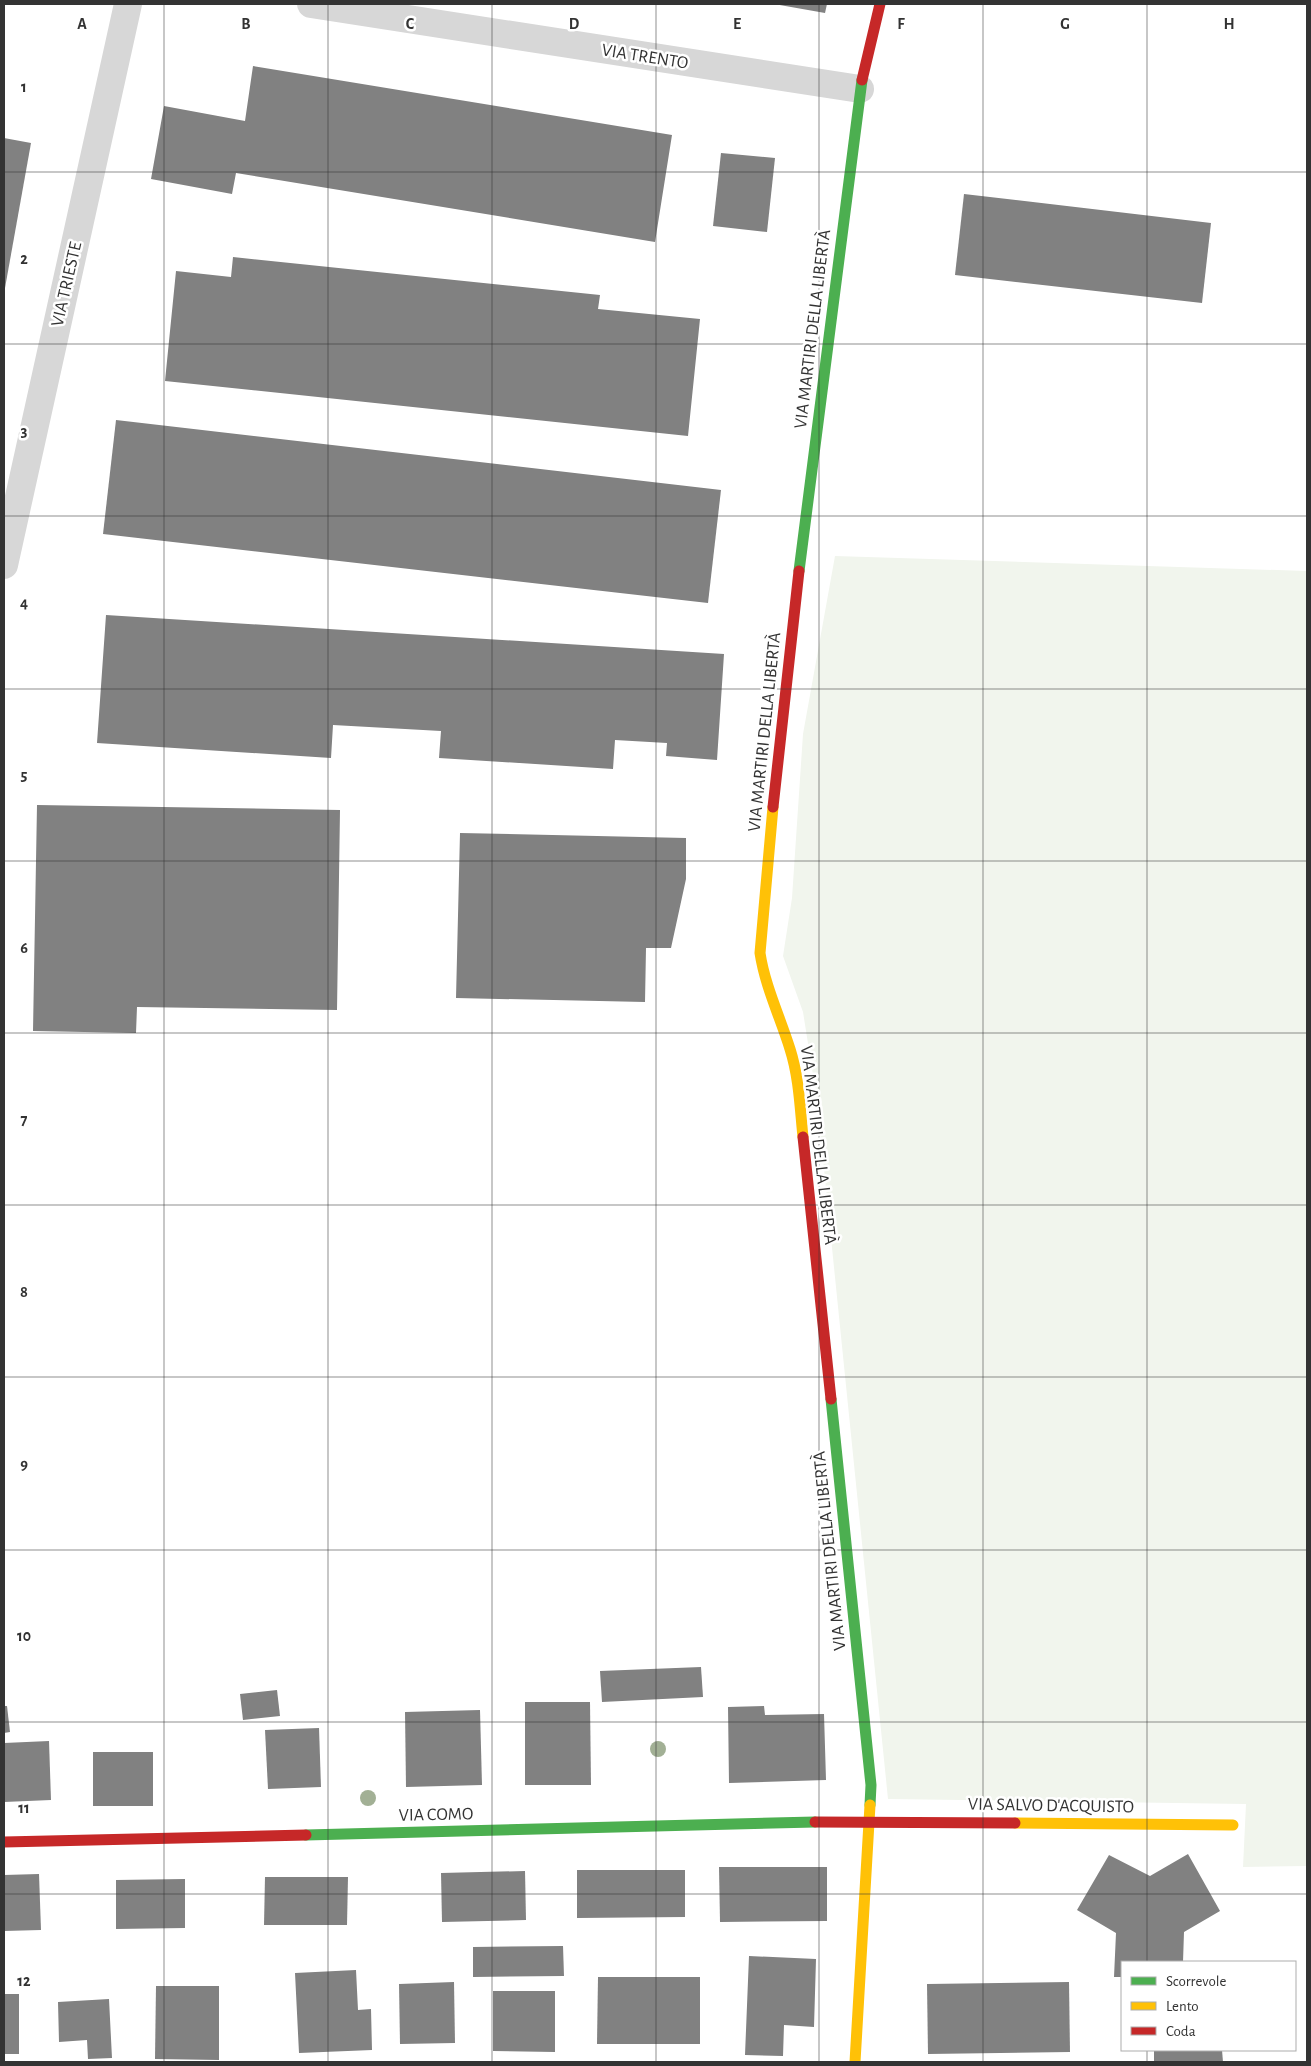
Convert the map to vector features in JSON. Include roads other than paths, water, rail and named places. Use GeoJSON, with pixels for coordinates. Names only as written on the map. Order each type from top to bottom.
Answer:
{"type":"FeatureCollection","features":[{"type":"Feature","properties":{"kind":"street","name":"VIA TRIESTE"},"geometry":{"type":"LineString","coordinates":[[4,565],[128,4]]}},
{"type":"Feature","properties":{"kind":"street","name":"VIA TRENTO"},"geometry":{"type":"LineString","coordinates":[[311,4],[860,89]]}},
{"type":"Feature","properties":{"kind":"street","name":"VIA MARTIRI DELLA LIBERTÀ"},"geometry":{"type":"LineString","coordinates":[[855,2062],[871,1785],[799,1096],[791,1051],[763,972],[760,953],[777,763],[800,564],[860,89],[880,4]]}},
{"type":"Feature","properties":{"kind":"street","name":"VIA SALVO D'ACQUISTO"},"geometry":{"type":"LineString","coordinates":[[870,1820],[1233,1825]]}},
{"type":"Feature","properties":{"kind":"street","name":"VIA COMO"},"geometry":{"type":"LineString","coordinates":[[4,1842],[870,1820]]}}]}
